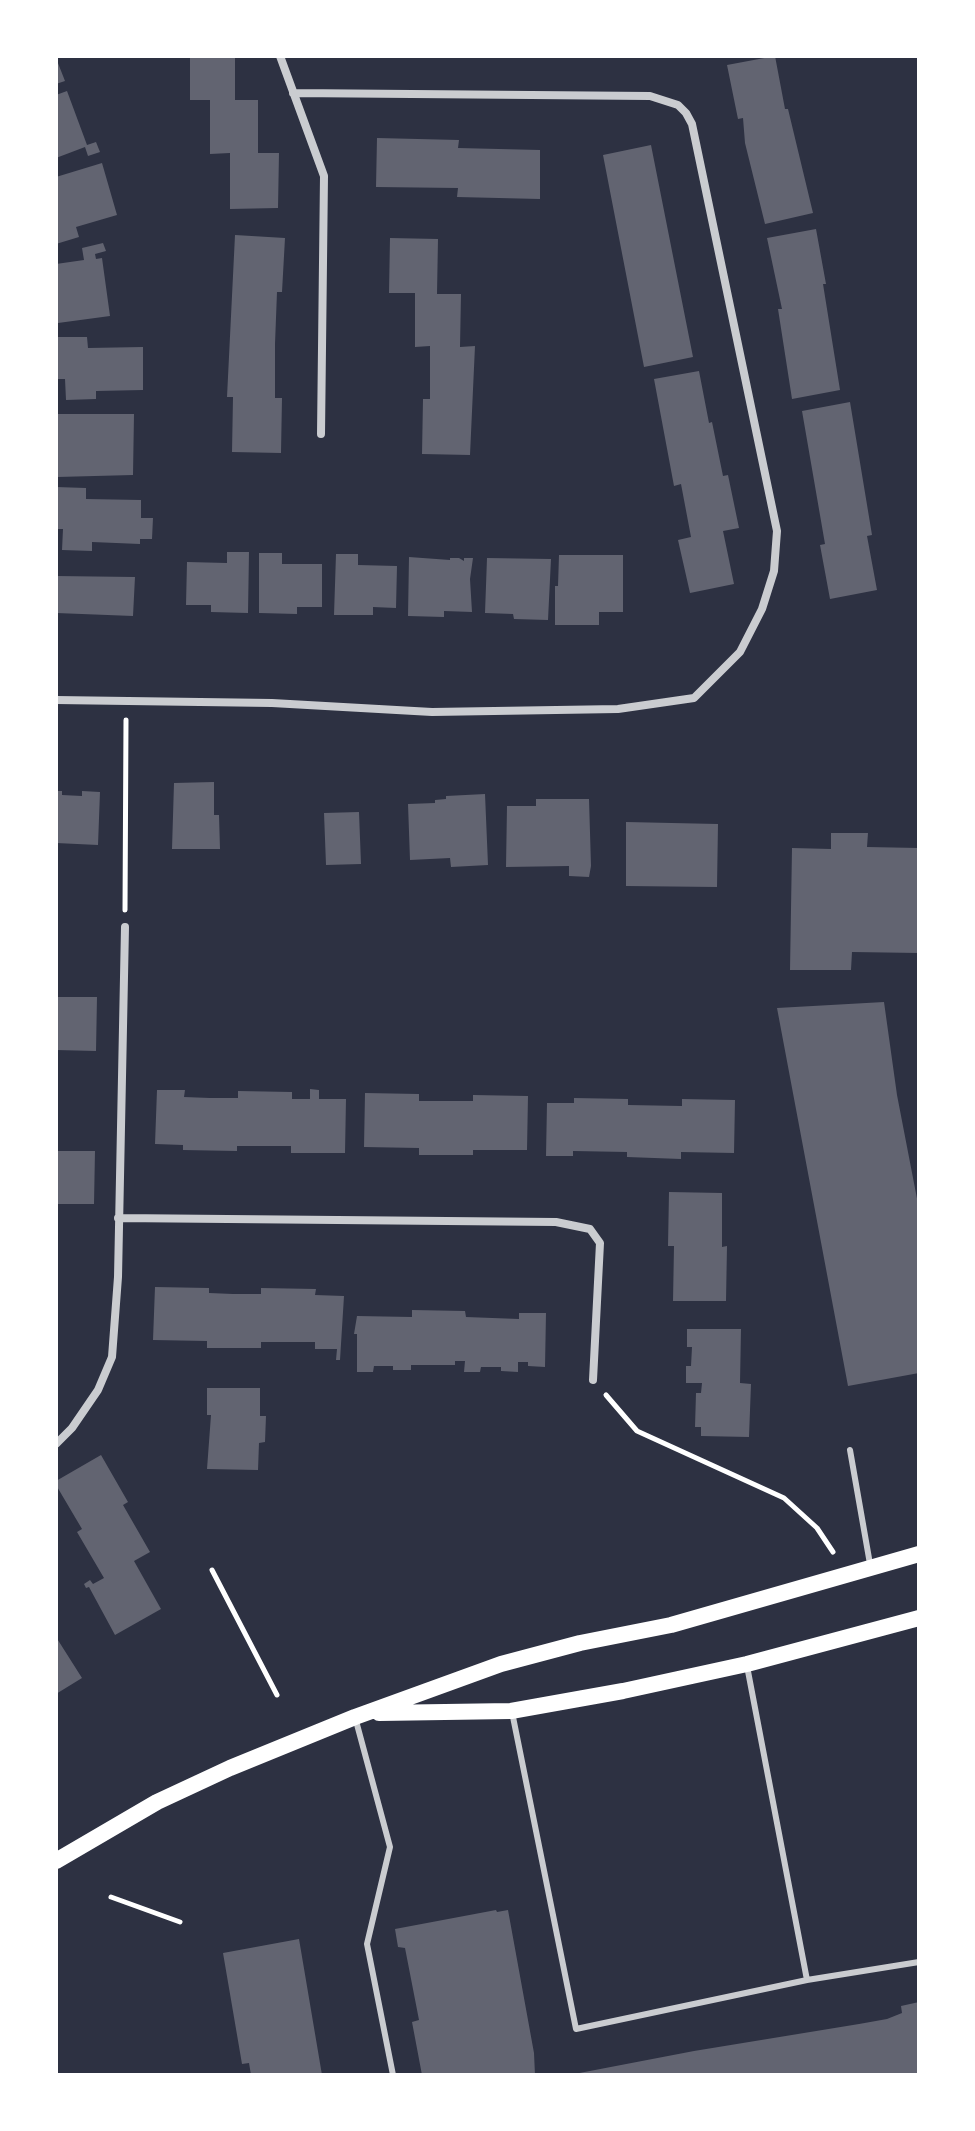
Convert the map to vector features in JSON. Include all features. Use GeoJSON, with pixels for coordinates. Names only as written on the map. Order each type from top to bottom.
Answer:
{"type":"FeatureCollection","features":[{"type":"Feature","properties":{"kind":"main road"},"geometry":{"type":"LineString","coordinates":[[56,1861],[157,1802],[230,1768],[360,1715],[501,1664],[580,1643],[671,1625],[919,1554]]}},
{"type":"Feature","properties":{"kind":"main road"},"geometry":{"type":"LineString","coordinates":[[360,1715],[511,1711],[747,1664],[919,1618]]}},
{"type":"Feature","properties":{"kind":"street"},"geometry":{"type":"LineString","coordinates":[[280,56],[324,176],[321,434]]}},
{"type":"Feature","properties":{"kind":"street"},"geometry":{"type":"LineString","coordinates":[[56,700],[272,703],[432,712],[618,709],[694,698],[740,652],[762,609],[774,571],[777,531],[692,124],[686,113],[678,105],[650,96],[293,93]]}},
{"type":"Feature","properties":{"kind":"street"},"geometry":{"type":"LineString","coordinates":[[56,1444],[72,1428],[98,1390],[112,1357],[118,1277],[125,927]]}},
{"type":"Feature","properties":{"kind":"street"},"geometry":{"type":"LineString","coordinates":[[118,1218],[556,1222],[590,1229],[600,1243],[593,1380]]}},
{"type":"Feature","properties":{"kind":"lane"},"geometry":{"type":"LineString","coordinates":[[850,1450],[871,1568]]}},
{"type":"Feature","properties":{"kind":"lane"},"geometry":{"type":"LineString","coordinates":[[747,1664],[807,1980]]}},
{"type":"Feature","properties":{"kind":"lane"},"geometry":{"type":"LineString","coordinates":[[511,1711],[576,2029],[807,1980],[919,1962]]}},
{"type":"Feature","properties":{"kind":"lane"},"geometry":{"type":"LineString","coordinates":[[360,1715],[390,1847],[367,1944],[393,2075]]}},
{"type":"Feature","properties":{"kind":"path"},"geometry":{"type":"LineString","coordinates":[[125,927],[126,701]]}},
{"type":"Feature","properties":{"kind":"path"},"geometry":{"type":"LineString","coordinates":[[593,1380],[637,1431],[784,1498],[817,1528],[833,1552]]}},
{"type":"Feature","properties":{"kind":"path"},"geometry":{"type":"LineString","coordinates":[[212,1570],[277,1695]]}},
{"type":"Feature","properties":{"kind":"path"},"geometry":{"type":"LineString","coordinates":[[111,1897],[180,1922]]}},
{"type":"Feature","properties":{"kind":"building"},"geometry":{"type":"Polygon","coordinates":[[[190,56],[235,56],[235,100],[258,100],[258,153],[279,153],[278,208],[230,209],[230,153],[210,154],[210,100],[190,100],[190,56]]]}},
{"type":"Feature","properties":{"kind":"building"},"geometry":{"type":"Polygon","coordinates":[[[775,56],[785,109],[788,109],[813,213],[765,224],[745,143],[743,118],[738,119],[727,65],[775,56]]]}},
{"type":"Feature","properties":{"kind":"building"},"geometry":{"type":"Polygon","coordinates":[[[56,58],[65,81],[56,84],[56,58]]]}},
{"type":"Feature","properties":{"kind":"building"},"geometry":{"type":"Polygon","coordinates":[[[67,91],[87,145],[96,142],[100,152],[88,156],[85,147],[56,158],[56,95],[67,91]]]}},
{"type":"Feature","properties":{"kind":"building"},"geometry":{"type":"Polygon","coordinates":[[[377,138],[459,140],[458,148],[540,150],[540,199],[457,197],[458,188],[376,187],[377,138]]]}},
{"type":"Feature","properties":{"kind":"building"},"geometry":{"type":"Polygon","coordinates":[[[651,145],[693,357],[644,367],[603,155],[651,145]]]}},
{"type":"Feature","properties":{"kind":"building"},"geometry":{"type":"Polygon","coordinates":[[[102,163],[117,215],[76,227],[79,237],[56,244],[56,177],[102,163]]]}},
{"type":"Feature","properties":{"kind":"building"},"geometry":{"type":"Polygon","coordinates":[[[816,229],[840,390],[792,399],[778,309],[782,309],[767,238],[816,229]]]}},
{"type":"Feature","properties":{"kind":"building"},"geometry":{"type":"Polygon","coordinates":[[[235,235],[285,238],[282,292],[277,292],[275,344],[275,398],[282,398],[281,453],[232,452],[233,397],[227,397],[235,235]]]}},
{"type":"Feature","properties":{"kind":"building"},"geometry":{"type":"Polygon","coordinates":[[[390,238],[438,239],[437,294],[461,294],[460,347],[475,346],[470,455],[422,454],[423,399],[430,399],[430,346],[415,347],[415,293],[389,293],[390,238]]]}},
{"type":"Feature","properties":{"kind":"building"},"geometry":{"type":"Polygon","coordinates":[[[103,243],[106,251],[95,254],[96,259],[102,258],[110,316],[58,323],[56,264],[84,260],[82,248],[103,243]]]}},
{"type":"Feature","properties":{"kind":"building"},"geometry":{"type":"Polygon","coordinates":[[[56,337],[87,337],[88,348],[143,347],[143,390],[96,391],[96,399],[66,400],[65,379],[56,379],[56,337]]]}},
{"type":"Feature","properties":{"kind":"building"},"geometry":{"type":"Polygon","coordinates":[[[699,371],[709,423],[712,422],[723,476],[728,475],[739,528],[723,531],[734,584],[690,593],[678,540],[691,537],[681,484],[674,486],[654,379],[699,371]]]}},
{"type":"Feature","properties":{"kind":"building"},"geometry":{"type":"Polygon","coordinates":[[[850,402],[872,535],[867,536],[877,590],[830,599],[820,545],[825,544],[802,411],[850,402]]]}},
{"type":"Feature","properties":{"kind":"building"},"geometry":{"type":"Polygon","coordinates":[[[58,414],[134,414],[133,475],[57,477],[58,414]]]}},
{"type":"Feature","properties":{"kind":"building"},"geometry":{"type":"Polygon","coordinates":[[[56,487],[86,488],[86,499],[141,500],[141,518],[153,518],[152,539],[140,539],[140,544],[92,542],[92,551],[62,550],[63,529],[56,529],[56,487]]]}},
{"type":"Feature","properties":{"kind":"building"},"geometry":{"type":"Polygon","coordinates":[[[227,552],[249,552],[248,613],[211,612],[211,605],[186,605],[187,562],[227,563],[227,552]]]}},
{"type":"Feature","properties":{"kind":"building"},"geometry":{"type":"Polygon","coordinates":[[[259,553],[282,553],[282,564],[322,564],[322,607],[297,607],[297,614],[259,613],[259,553]]]}},
{"type":"Feature","properties":{"kind":"building"},"geometry":{"type":"Polygon","coordinates":[[[336,554],[358,554],[358,565],[397,566],[396,608],[373,607],[373,615],[334,615],[336,554]]]}},
{"type":"Feature","properties":{"kind":"building"},"geometry":{"type":"Polygon","coordinates":[[[559,555],[623,555],[623,612],[599,612],[599,625],[555,625],[559,555]]]}},
{"type":"Feature","properties":{"kind":"building"},"geometry":{"type":"Polygon","coordinates":[[[409,557],[459,558],[464,561],[464,558],[473,558],[470,579],[472,612],[444,611],[444,617],[408,616],[409,557]]]}},
{"type":"Feature","properties":{"kind":"building"},"geometry":{"type":"Polygon","coordinates":[[[487,558],[551,559],[548,620],[514,619],[513,614],[485,613],[487,558]]]}},
{"type":"Feature","properties":{"kind":"building"},"geometry":{"type":"Polygon","coordinates":[[[56,576],[135,577],[133,616],[56,613],[56,576]]]}},
{"type":"Feature","properties":{"kind":"building"},"geometry":{"type":"Polygon","coordinates":[[[214,782],[214,815],[219,815],[220,849],[172,849],[174,783],[214,782]]]}},
{"type":"Feature","properties":{"kind":"building"},"geometry":{"type":"Polygon","coordinates":[[[56,791],[62,791],[62,795],[82,796],[82,791],[100,792],[98,845],[56,843],[56,791]]]}},
{"type":"Feature","properties":{"kind":"building"},"geometry":{"type":"Polygon","coordinates":[[[485,794],[488,865],[451,867],[450,858],[410,860],[408,804],[435,803],[435,800],[446,799],[446,796],[485,794]]]}},
{"type":"Feature","properties":{"kind":"building"},"geometry":{"type":"Polygon","coordinates":[[[536,799],[589,799],[589,877],[569,876],[569,866],[506,867],[507,806],[536,806],[536,799]]]}},
{"type":"Feature","properties":{"kind":"building"},"geometry":{"type":"Polygon","coordinates":[[[359,812],[361,864],[326,865],[324,813],[359,812]]]}},
{"type":"Feature","properties":{"kind":"building"},"geometry":{"type":"Polygon","coordinates":[[[626,822],[718,824],[717,887],[626,886],[626,822]]]}},
{"type":"Feature","properties":{"kind":"building"},"geometry":{"type":"Polygon","coordinates":[[[831,833],[868,833],[867,847],[919,848],[919,953],[852,952],[851,970],[790,970],[792,848],[831,849],[831,833]]]}},
{"type":"Feature","properties":{"kind":"building"},"geometry":{"type":"Polygon","coordinates":[[[56,997],[97,997],[96,1051],[56,1050],[56,997]]]}},
{"type":"Feature","properties":{"kind":"building"},"geometry":{"type":"Polygon","coordinates":[[[884,1002],[897,1095],[919,1209],[919,1373],[848,1386],[777,1008],[884,1002]]]}},
{"type":"Feature","properties":{"kind":"building"},"geometry":{"type":"Polygon","coordinates":[[[310,1089],[319,1090],[319,1099],[346,1099],[345,1153],[291,1153],[291,1146],[237,1146],[237,1151],[183,1150],[183,1145],[155,1144],[157,1090],[185,1090],[184,1097],[210,1098],[238,1098],[238,1091],[292,1092],[292,1099],[310,1099],[310,1089]]]}},
{"type":"Feature","properties":{"kind":"building"},"geometry":{"type":"Polygon","coordinates":[[[365,1093],[419,1094],[419,1101],[473,1101],[473,1095],[528,1096],[527,1150],[473,1150],[473,1155],[419,1155],[419,1148],[364,1147],[365,1093]]]}},
{"type":"Feature","properties":{"kind":"building"},"geometry":{"type":"Polygon","coordinates":[[[574,1098],[628,1099],[628,1105],[682,1106],[682,1099],[735,1100],[734,1153],[681,1152],[681,1159],[627,1157],[627,1152],[573,1151],[573,1156],[546,1156],[547,1103],[574,1103],[574,1098]]]}},
{"type":"Feature","properties":{"kind":"building"},"geometry":{"type":"Polygon","coordinates":[[[56,1151],[95,1151],[94,1204],[56,1204],[56,1151]]]}},
{"type":"Feature","properties":{"kind":"building"},"geometry":{"type":"Polygon","coordinates":[[[669,1192],[722,1193],[722,1247],[727,1246],[726,1301],[673,1301],[674,1246],[668,1246],[669,1192]]]}},
{"type":"Feature","properties":{"kind":"building"},"geometry":{"type":"Polygon","coordinates":[[[155,1287],[209,1288],[209,1293],[233,1294],[261,1294],[261,1288],[316,1289],[315,1295],[344,1296],[340,1360],[336,1360],[337,1349],[315,1349],[315,1342],[261,1342],[261,1348],[207,1348],[207,1341],[153,1340],[155,1287]]]}},
{"type":"Feature","properties":{"kind":"building"},"geometry":{"type":"Polygon","coordinates":[[[412,1310],[465,1311],[466,1317],[519,1319],[519,1313],[546,1313],[545,1367],[518,1362],[518,1372],[501,1371],[501,1367],[481,1367],[480,1372],[464,1372],[465,1361],[455,1361],[455,1365],[411,1365],[411,1370],[374,1366],[373,1372],[357,1372],[357,1334],[354,1334],[357,1316],[412,1317],[412,1310]]]}},
{"type":"Feature","properties":{"kind":"building"},"geometry":{"type":"Polygon","coordinates":[[[687,1329],[741,1329],[740,1383],[751,1384],[749,1437],[701,1436],[701,1427],[695,1427],[696,1393],[701,1393],[702,1383],[686,1383],[686,1366],[691,1366],[692,1347],[687,1347],[687,1329]]]}},
{"type":"Feature","properties":{"kind":"building"},"geometry":{"type":"Polygon","coordinates":[[[207,1388],[260,1388],[260,1416],[266,1416],[265,1442],[259,1443],[258,1470],[207,1469],[211,1415],[207,1415],[207,1388]]]}},
{"type":"Feature","properties":{"kind":"building"},"geometry":{"type":"Polygon","coordinates":[[[101,1455],[128,1502],[123,1505],[150,1552],[134,1561],[161,1609],[115,1635],[89,1587],[86,1588],[84,1584],[90,1580],[93,1584],[104,1578],[77,1532],[82,1529],[56,1485],[56,1481],[101,1455]]]}},
{"type":"Feature","properties":{"kind":"building"},"geometry":{"type":"Polygon","coordinates":[[[56,1637],[82,1678],[56,1694],[56,1637]]]}},
{"type":"Feature","properties":{"kind":"building"},"geometry":{"type":"Polygon","coordinates":[[[508,1910],[534,2053],[535,2075],[422,2075],[412,2022],[419,2020],[405,1948],[398,1947],[395,1929],[508,1910]]]}},
{"type":"Feature","properties":{"kind":"building"},"geometry":{"type":"Polygon","coordinates":[[[299,1939],[322,2075],[251,2075],[249,2063],[242,2064],[223,1953],[299,1939]]]}},
{"type":"Feature","properties":{"kind":"building"},"geometry":{"type":"Polygon","coordinates":[[[919,2002],[919,2075],[569,2075],[887,2019],[902,2013],[901,2006],[919,2002]]]}}]}
